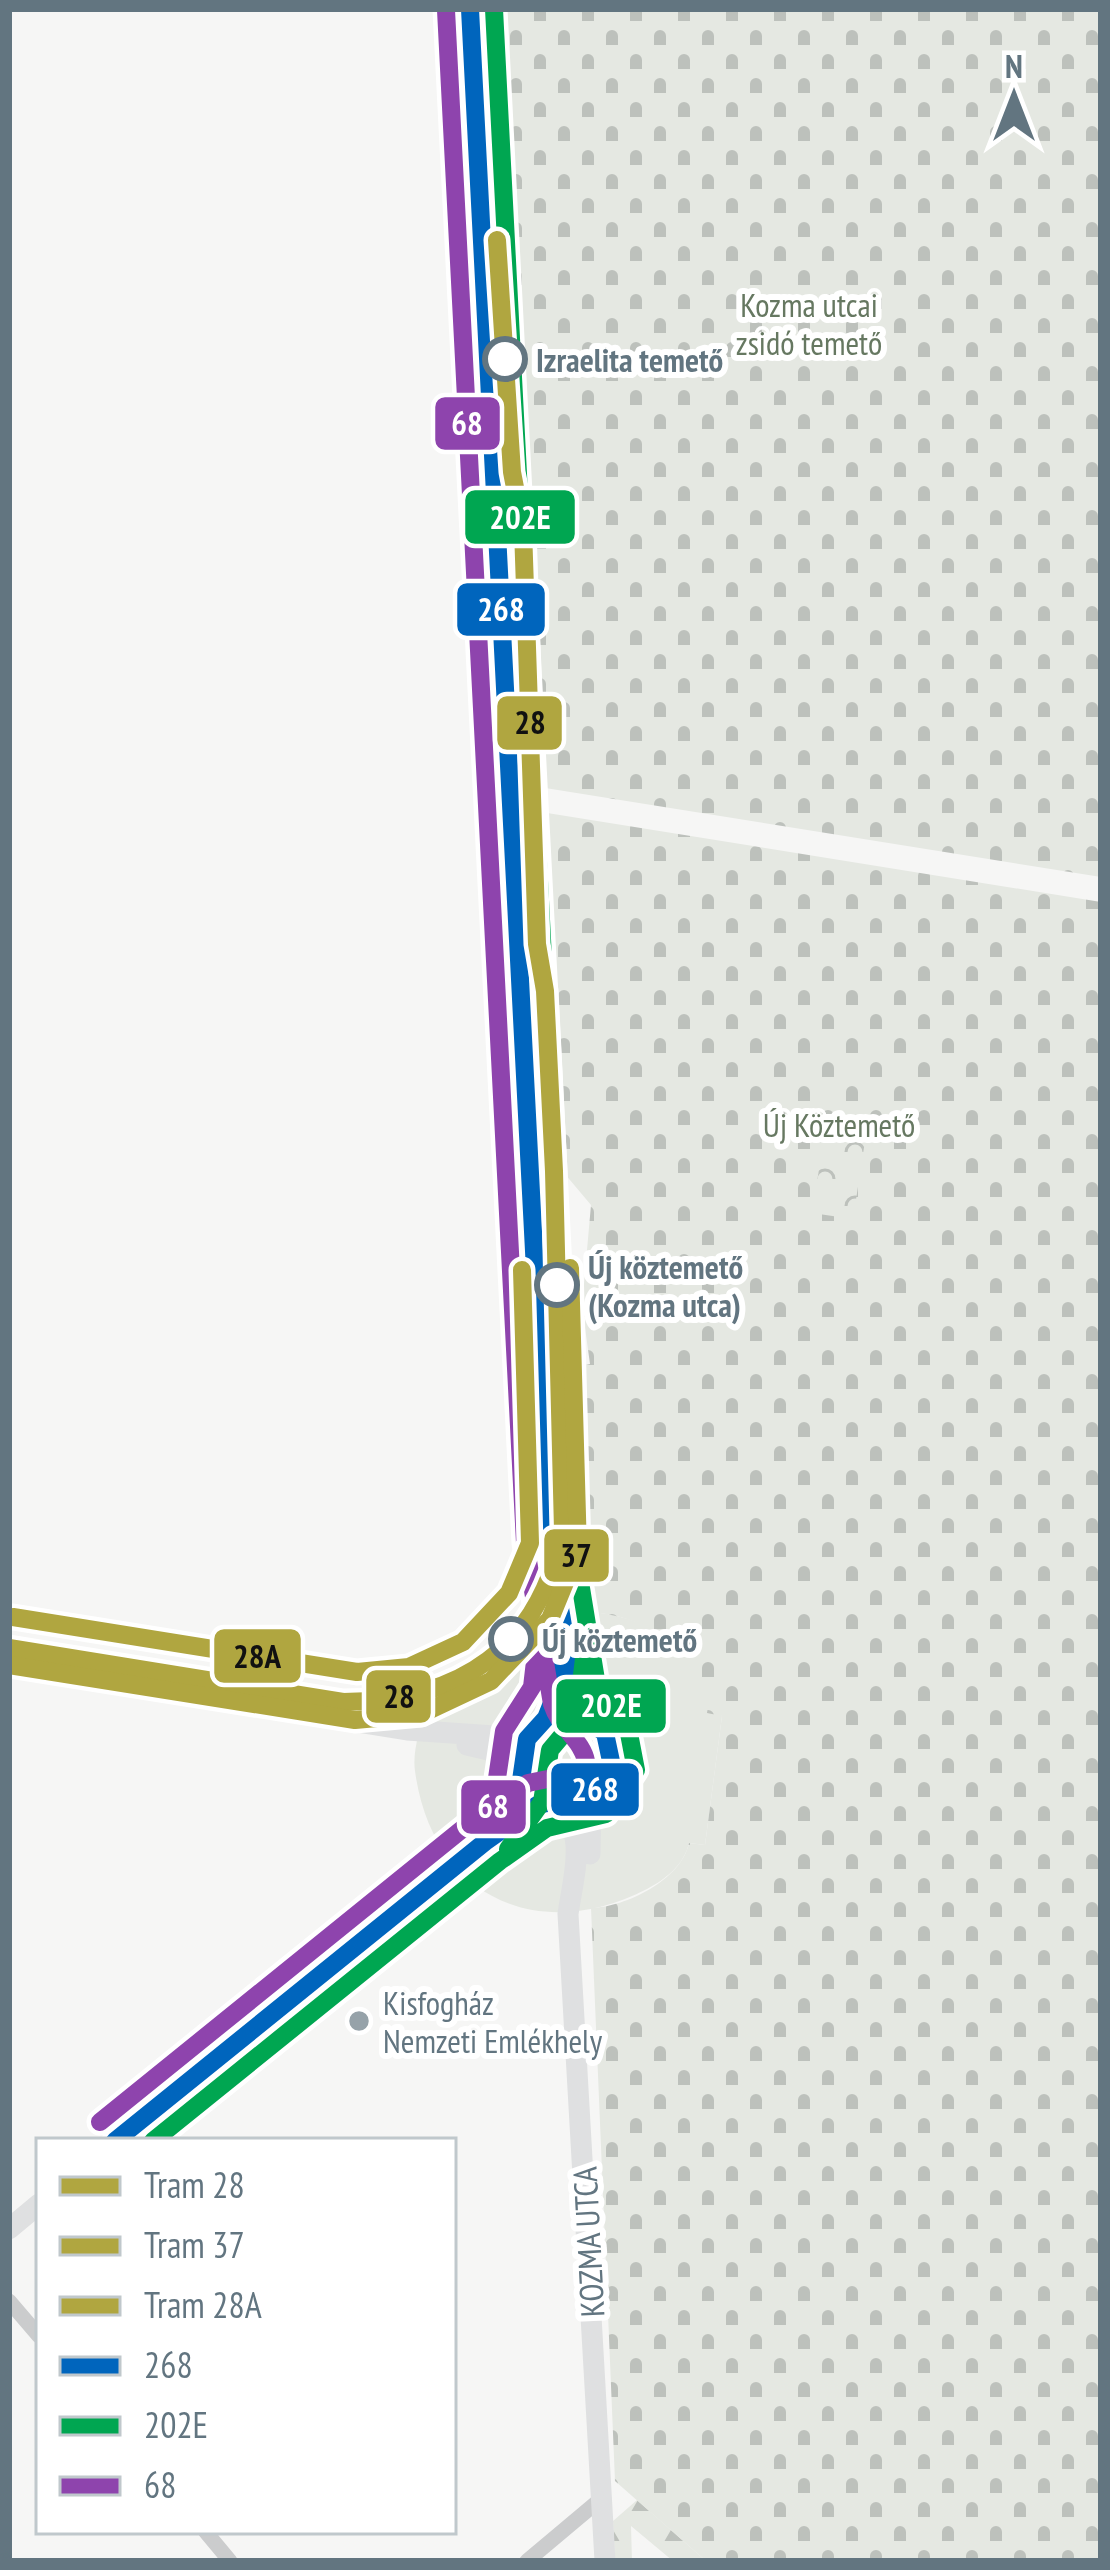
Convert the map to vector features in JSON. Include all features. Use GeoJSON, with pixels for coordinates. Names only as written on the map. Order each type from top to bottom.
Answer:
{"type":"FeatureCollection","features":[{"type":"Feature","properties":{"kind":"street","name":"KOZMA UTCA"},"geometry":{"type":"LineString","coordinates":[[470,9],[539,1402],[562,1642],[581,1714],[605,1733],[612,1753],[608,1776],[591,1795],[588,1873],[571,1923]]}},
{"type":"Feature","properties":{"kind":"street","name":"KOZMA UTCA"},"geometry":{"type":"LineString","coordinates":[[562,1642],[556,1693],[524,1746],[525,1768],[539,1792],[556,1800],[572,1822],[577,1841],[571,1923],[605,2561]]}},
{"type":"Feature","properties":{"kind":"street"},"geometry":{"type":"LineString","coordinates":[[9,1666],[426,1732],[511,1737],[539,1724],[581,1714]]}},
{"type":"Feature","properties":{"kind":"street"},"geometry":{"type":"LineString","coordinates":[[426,1732],[497,1752],[525,1768],[515,1802],[485,1842]]}},
{"type":"Feature","properties":{"kind":"street"},"geometry":{"type":"LineString","coordinates":[[120,2138],[485,1842],[529,1810],[591,1795]]}},
{"type":"Feature","properties":{"kind":"street"},"geometry":{"type":"LineString","coordinates":[[9,2229],[36,2206]]}},
{"type":"Feature","properties":{"kind":"street"},"geometry":{"type":"LineString","coordinates":[[9,2301],[36,2332]]}},
{"type":"Feature","properties":{"kind":"street"},"geometry":{"type":"LineString","coordinates":[[527,2561],[602,2498]]}},
{"type":"Feature","properties":{"kind":"street"},"geometry":{"type":"LineString","coordinates":[[208,2534],[230,2561]]}},
{"type":"Feature","properties":{"kind":"green space","name":"Kozma utcai zsidó temető"},"geometry":{"type":"Polygon","coordinates":[[[501,9],[1101,9],[1101,877],[539,787],[501,9]]]}},
{"type":"Feature","properties":{"kind":"green space","name":"Új Köztemető"},"geometry":{"type":"Polygon","coordinates":[[[541,812],[1101,902],[1101,2561],[706,2561],[615,2481],[591,1908],[620,1903],[650,1889],[675,1869],[689,1843],[705,1845],[722,1716],[707,1713],[706,1699],[686,1661],[661,1636],[630,1620],[575,1611],[564,1428],[584,1426],[581,1366],[590,1364],[582,1306],[591,1205],[559,1167],[539,914],[541,812]]]}},
{"type":"Feature","properties":{"kind":"green space"},"geometry":{"type":"Polygon","coordinates":[[[869,1115],[853,1219],[812,1213],[827,1120],[869,1115]]]}},
{"type":"Feature","properties":{"kind":"green space"},"geometry":{"type":"Polygon","coordinates":[[[575,1611],[622,1617],[664,1636],[686,1659],[722,1716],[705,1845],[689,1843],[679,1865],[667,1876],[606,1905],[567,1912],[530,1909],[496,1898],[467,1878],[443,1850],[425,1815],[415,1771],[416,1747],[425,1707],[504,1666],[546,1622],[575,1611]]]}},
{"type":"Feature","properties":{"kind":"green space"},"geometry":{"type":"Polygon","coordinates":[[[637,2500],[706,2561],[673,2561],[631,2526],[632,2561],[615,2561],[613,2521],[637,2500]]]}},
{"type":"Feature","properties":{"kind":"tram line","name":"28"},"geometry":{"type":"LineString","coordinates":[[9,1648],[343,1702],[385,1699],[424,1692],[488,1660],[535,1607],[552,1571],[563,1530],[554,1171],[545,991],[537,944],[523,529],[512,472],[497,240]]}},
{"type":"Feature","properties":{"kind":"tram line","name":"37"},"geometry":{"type":"LineString","coordinates":[[9,1665],[355,1720],[421,1714],[491,1681],[550,1619],[578,1551],[570,1268]]}},
{"type":"Feature","properties":{"kind":"tram line","name":"28A"},"geometry":{"type":"LineString","coordinates":[[13,1617],[357,1672],[409,1667],[463,1642],[509,1593],[530,1543],[522,1270]]}},
{"type":"Feature","properties":{"kind":"transit line","name":"268"},"geometry":{"type":"LineString","coordinates":[[119,2138],[485,1842],[537,1805],[591,1795],[612,1766],[605,1733],[581,1715],[575,1698],[549,1542],[470,9]]}},
{"type":"Feature","properties":{"kind":"transit line","name":"202E"},"geometry":{"type":"LineString","coordinates":[[157,2138],[500,1861],[547,1828],[606,1814],[636,1770],[627,1723],[598,1692],[573,1539],[494,9]]}},
{"type":"Feature","properties":{"kind":"transit line","name":"68"},"geometry":{"type":"LineString","coordinates":[[100,2122],[471,1822],[528,1783],[577,1773],[586,1761],[552,1704],[525,1543],[446,10]]}},
{"type":"Feature","properties":{"kind":"transit line","name":"68"},"geometry":{"type":"LineString","coordinates":[[470,1821],[496,1785],[504,1731],[532,1687],[537,1644]]}},
{"type":"Feature","properties":{"kind":"transit line","name":"268"},"geometry":{"type":"LineString","coordinates":[[489,1835],[519,1794],[527,1739],[546,1718],[556,1693],[561,1647]]}},
{"type":"Feature","properties":{"kind":"transit line","name":"202E"},"geometry":{"type":"LineString","coordinates":[[508,1849],[542,1802],[550,1750],[566,1731],[579,1700],[585,1650]]}},
{"type":"Feature","properties":{"kind":"place","name":"Izraelita temető"},"geometry":{"type":"Point","coordinates":[505,359]}},
{"type":"Feature","properties":{"kind":"place","name":"Új köztemető (Kozma utca)"},"geometry":{"type":"Point","coordinates":[557,1285]}},
{"type":"Feature","properties":{"kind":"place","name":"Új köztemető"},"geometry":{"type":"Point","coordinates":[511,1639]}},
{"type":"Feature","properties":{"kind":"place","name":"Kisfogház Nemzeti Emlékhely"},"geometry":{"type":"Point","coordinates":[359,2021]}}]}
